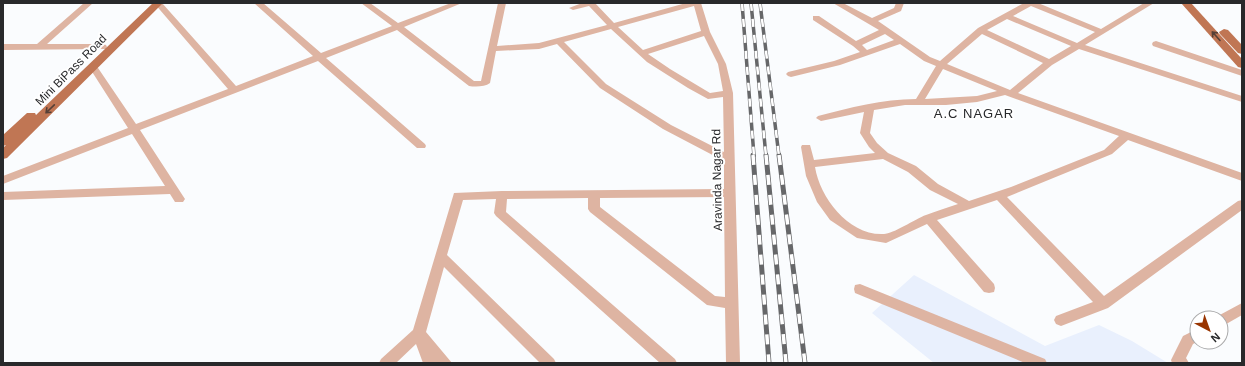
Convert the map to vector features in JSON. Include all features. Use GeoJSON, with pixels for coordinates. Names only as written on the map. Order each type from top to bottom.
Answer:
{"type":"FeatureCollection","features":[{"type":"Feature","properties":{"kind":"main road"},"geometry":{"type":"LineString","coordinates":[[3,142],[149,3]]}},
{"type":"Feature","properties":{"kind":"main road","name":"Mini BiPass Road"},"geometry":{"type":"LineString","coordinates":[[3,155],[158,3]]}},
{"type":"Feature","properties":{"kind":"main road"},"geometry":{"type":"LineString","coordinates":[[1186,3],[1242,65]]}},
{"type":"Feature","properties":{"kind":"main road"},"geometry":{"type":"LineString","coordinates":[[1197,3],[1242,51]]}},
{"type":"Feature","properties":{"kind":"street"},"geometry":{"type":"LineString","coordinates":[[39,46],[89,3]]}},
{"type":"Feature","properties":{"kind":"street"},"geometry":{"type":"LineString","coordinates":[[158,3],[234,90]]}},
{"type":"Feature","properties":{"kind":"street"},"geometry":{"type":"LineString","coordinates":[[258,3],[421,146]]}},
{"type":"Feature","properties":{"kind":"street"},"geometry":{"type":"LineString","coordinates":[[365,3],[398,26],[472,84],[485,83],[502,3]]}},
{"type":"Feature","properties":{"kind":"street"},"geometry":{"type":"LineString","coordinates":[[3,180],[458,3]]}},
{"type":"Feature","properties":{"kind":"street"},"geometry":{"type":"LineString","coordinates":[[573,8],[590,3],[612,26],[642,53],[708,96],[728,93]]}},
{"type":"Feature","properties":{"kind":"street"},"geometry":{"type":"LineString","coordinates":[[492,49],[534,47],[696,3]]}},
{"type":"Feature","properties":{"kind":"street","name":"Aravinda Nagar Rd"},"geometry":{"type":"LineString","coordinates":[[696,3],[706,32],[722,64],[728,93],[734,363]]}},
{"type":"Feature","properties":{"kind":"street"},"geometry":{"type":"LineString","coordinates":[[837,3],[872,21],[927,59],[1008,93],[1242,177]]}},
{"type":"Feature","properties":{"kind":"street"},"geometry":{"type":"LineString","coordinates":[[872,21],[898,9],[900,3]]}},
{"type":"Feature","properties":{"kind":"street"},"geometry":{"type":"LineString","coordinates":[[919,102],[942,65],[981,30],[1031,3],[1102,32]]}},
{"type":"Feature","properties":{"kind":"street"},"geometry":{"type":"LineString","coordinates":[[821,118],[845,112],[905,102],[946,102],[977,99],[1008,93],[1049,63],[1150,3]]}},
{"type":"Feature","properties":{"kind":"street"},"geometry":{"type":"LineString","coordinates":[[1007,16],[1078,46],[1242,99]]}},
{"type":"Feature","properties":{"kind":"street"},"geometry":{"type":"LineString","coordinates":[[816,18],[856,44],[866,53]]}},
{"type":"Feature","properties":{"kind":"street"},"geometry":{"type":"LineString","coordinates":[[856,44],[886,30]]}},
{"type":"Feature","properties":{"kind":"street"},"geometry":{"type":"LineString","coordinates":[[981,30],[1049,63]]}},
{"type":"Feature","properties":{"kind":"street"},"geometry":{"type":"LineString","coordinates":[[642,53],[706,32]]}},
{"type":"Feature","properties":{"kind":"street"},"geometry":{"type":"LineString","coordinates":[[559,41],[603,86],[667,127],[730,160]]}},
{"type":"Feature","properties":{"kind":"street"},"geometry":{"type":"LineString","coordinates":[[791,74],[837,63],[900,41]]}},
{"type":"Feature","properties":{"kind":"street"},"geometry":{"type":"LineString","coordinates":[[1156,44],[1242,74]]}},
{"type":"Feature","properties":{"kind":"street"},"geometry":{"type":"LineString","coordinates":[[3,46],[103,46]]}},
{"type":"Feature","properties":{"kind":"street"},"geometry":{"type":"LineString","coordinates":[[3,196],[176,195],[135,128],[93,67]]}},
{"type":"Feature","properties":{"kind":"street"},"geometry":{"type":"LineString","coordinates":[[869,108],[865,133],[873,145],[884,155],[912,169],[934,187],[968,205]]}},
{"type":"Feature","properties":{"kind":"street"},"geometry":{"type":"LineString","coordinates":[[806,147],[811,176],[821,199],[834,217],[861,235],[886,239],[929,218],[999,195],[1108,152],[1126,136]]}},
{"type":"Feature","properties":{"kind":"street"},"geometry":{"type":"LineString","coordinates":[[808,164],[884,155]]}},
{"type":"Feature","properties":{"kind":"street"},"geometry":{"type":"LineString","coordinates":[[386,363],[419,333],[458,196],[730,193]]}},
{"type":"Feature","properties":{"kind":"street"},"geometry":{"type":"LineString","coordinates":[[594,194],[594,209],[712,301],[732,303]]}},
{"type":"Feature","properties":{"kind":"street"},"geometry":{"type":"LineString","coordinates":[[502,195],[500,213],[670,363]]}},
{"type":"Feature","properties":{"kind":"street"},"geometry":{"type":"LineString","coordinates":[[999,195],[1103,304]]}},
{"type":"Feature","properties":{"kind":"street"},"geometry":{"type":"LineString","coordinates":[[1060,320],[1103,304],[1242,204]]}},
{"type":"Feature","properties":{"kind":"street"},"geometry":{"type":"LineString","coordinates":[[929,218],[989,288]]}},
{"type":"Feature","properties":{"kind":"street"},"geometry":{"type":"LineString","coordinates":[[441,256],[549,363]]}},
{"type":"Feature","properties":{"kind":"street"},"geometry":{"type":"LineString","coordinates":[[860,289],[1040,363]]}},
{"type":"Feature","properties":{"kind":"street"},"geometry":{"type":"LineString","coordinates":[[1229,316],[1242,308]]}},
{"type":"Feature","properties":{"kind":"street"},"geometry":{"type":"LineString","coordinates":[[419,333],[430,363]]}},
{"type":"Feature","properties":{"kind":"street"},"geometry":{"type":"LineString","coordinates":[[419,333],[445,363]]}},
{"type":"Feature","properties":{"kind":"street"},"geometry":{"type":"LineString","coordinates":[[1182,363],[1178,360],[1189,339]]}},
{"type":"Feature","properties":{"kind":"shaded area"},"geometry":{"type":"Polygon","coordinates":[[[914,275],[1045,346],[1099,325],[1132,341],[1168,363],[934,363],[872,313],[914,275]]]}},
{"type":"Feature","properties":{"kind":"railway"},"geometry":{"type":"LineString","coordinates":[[742,3],[754,156]]}},
{"type":"Feature","properties":{"kind":"railway"},"geometry":{"type":"LineString","coordinates":[[751,3],[766,156]]}},
{"type":"Feature","properties":{"kind":"railway"},"geometry":{"type":"LineString","coordinates":[[760,3],[779,156]]}},
{"type":"Feature","properties":{"kind":"railway"},"geometry":{"type":"LineString","coordinates":[[753,155],[769,363]]}},
{"type":"Feature","properties":{"kind":"railway"},"geometry":{"type":"LineString","coordinates":[[766,155],[786,363]]}},
{"type":"Feature","properties":{"kind":"railway"},"geometry":{"type":"LineString","coordinates":[[779,155],[805,363]]}},
{"type":"Feature","properties":{"kind":"district","name":"A.C NAGAR"},"geometry":{"type":"Point","coordinates":[974,113]}}]}
